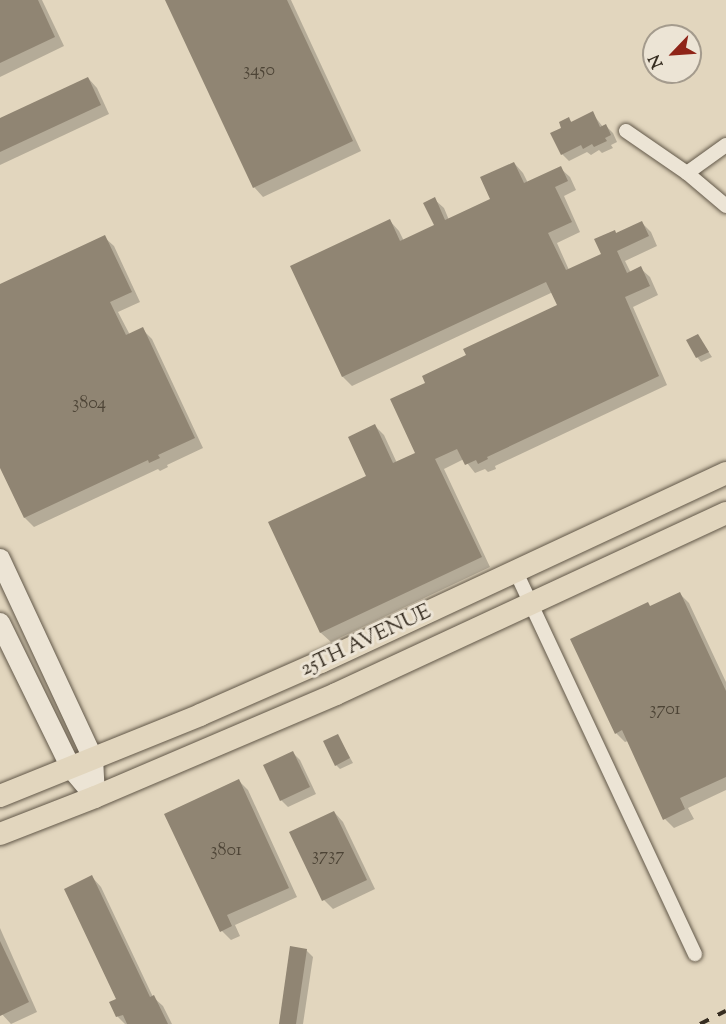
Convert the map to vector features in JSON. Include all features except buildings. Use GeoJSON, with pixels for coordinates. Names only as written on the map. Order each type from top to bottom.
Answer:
{"type":"FeatureCollection","features":[{"type":"Feature","properties":{"kind":"main road","name":"25TH AVENUE"},"geometry":{"type":"LineString","coordinates":[[0,796],[321,662],[726,473]]}},
{"type":"Feature","properties":{"kind":"main road","name":"25TH AVENUE"},"geometry":{"type":"LineString","coordinates":[[0,834],[95,797],[336,694],[726,513]]}},
{"type":"Feature","properties":{"kind":"main road"},"geometry":{"type":"LineString","coordinates":[[321,662],[336,694]]}},
{"type":"Feature","properties":{"kind":"street"},"geometry":{"type":"LineString","coordinates":[[626,131],[687,173],[726,206]]}},
{"type":"Feature","properties":{"kind":"street"},"geometry":{"type":"LineString","coordinates":[[687,173],[726,146]]}},
{"type":"Feature","properties":{"kind":"street"},"geometry":{"type":"LineString","coordinates":[[0,559],[93,758],[95,797]]}},
{"type":"Feature","properties":{"kind":"street"},"geometry":{"type":"LineString","coordinates":[[516,572],[695,954]]}},
{"type":"Feature","properties":{"kind":"street"},"geometry":{"type":"LineString","coordinates":[[0,623],[71,768],[95,797]]}},
{"type":"Feature","properties":{"kind":"railway"},"geometry":{"type":"LineString","coordinates":[[700,1024],[726,1011]]}}]}
